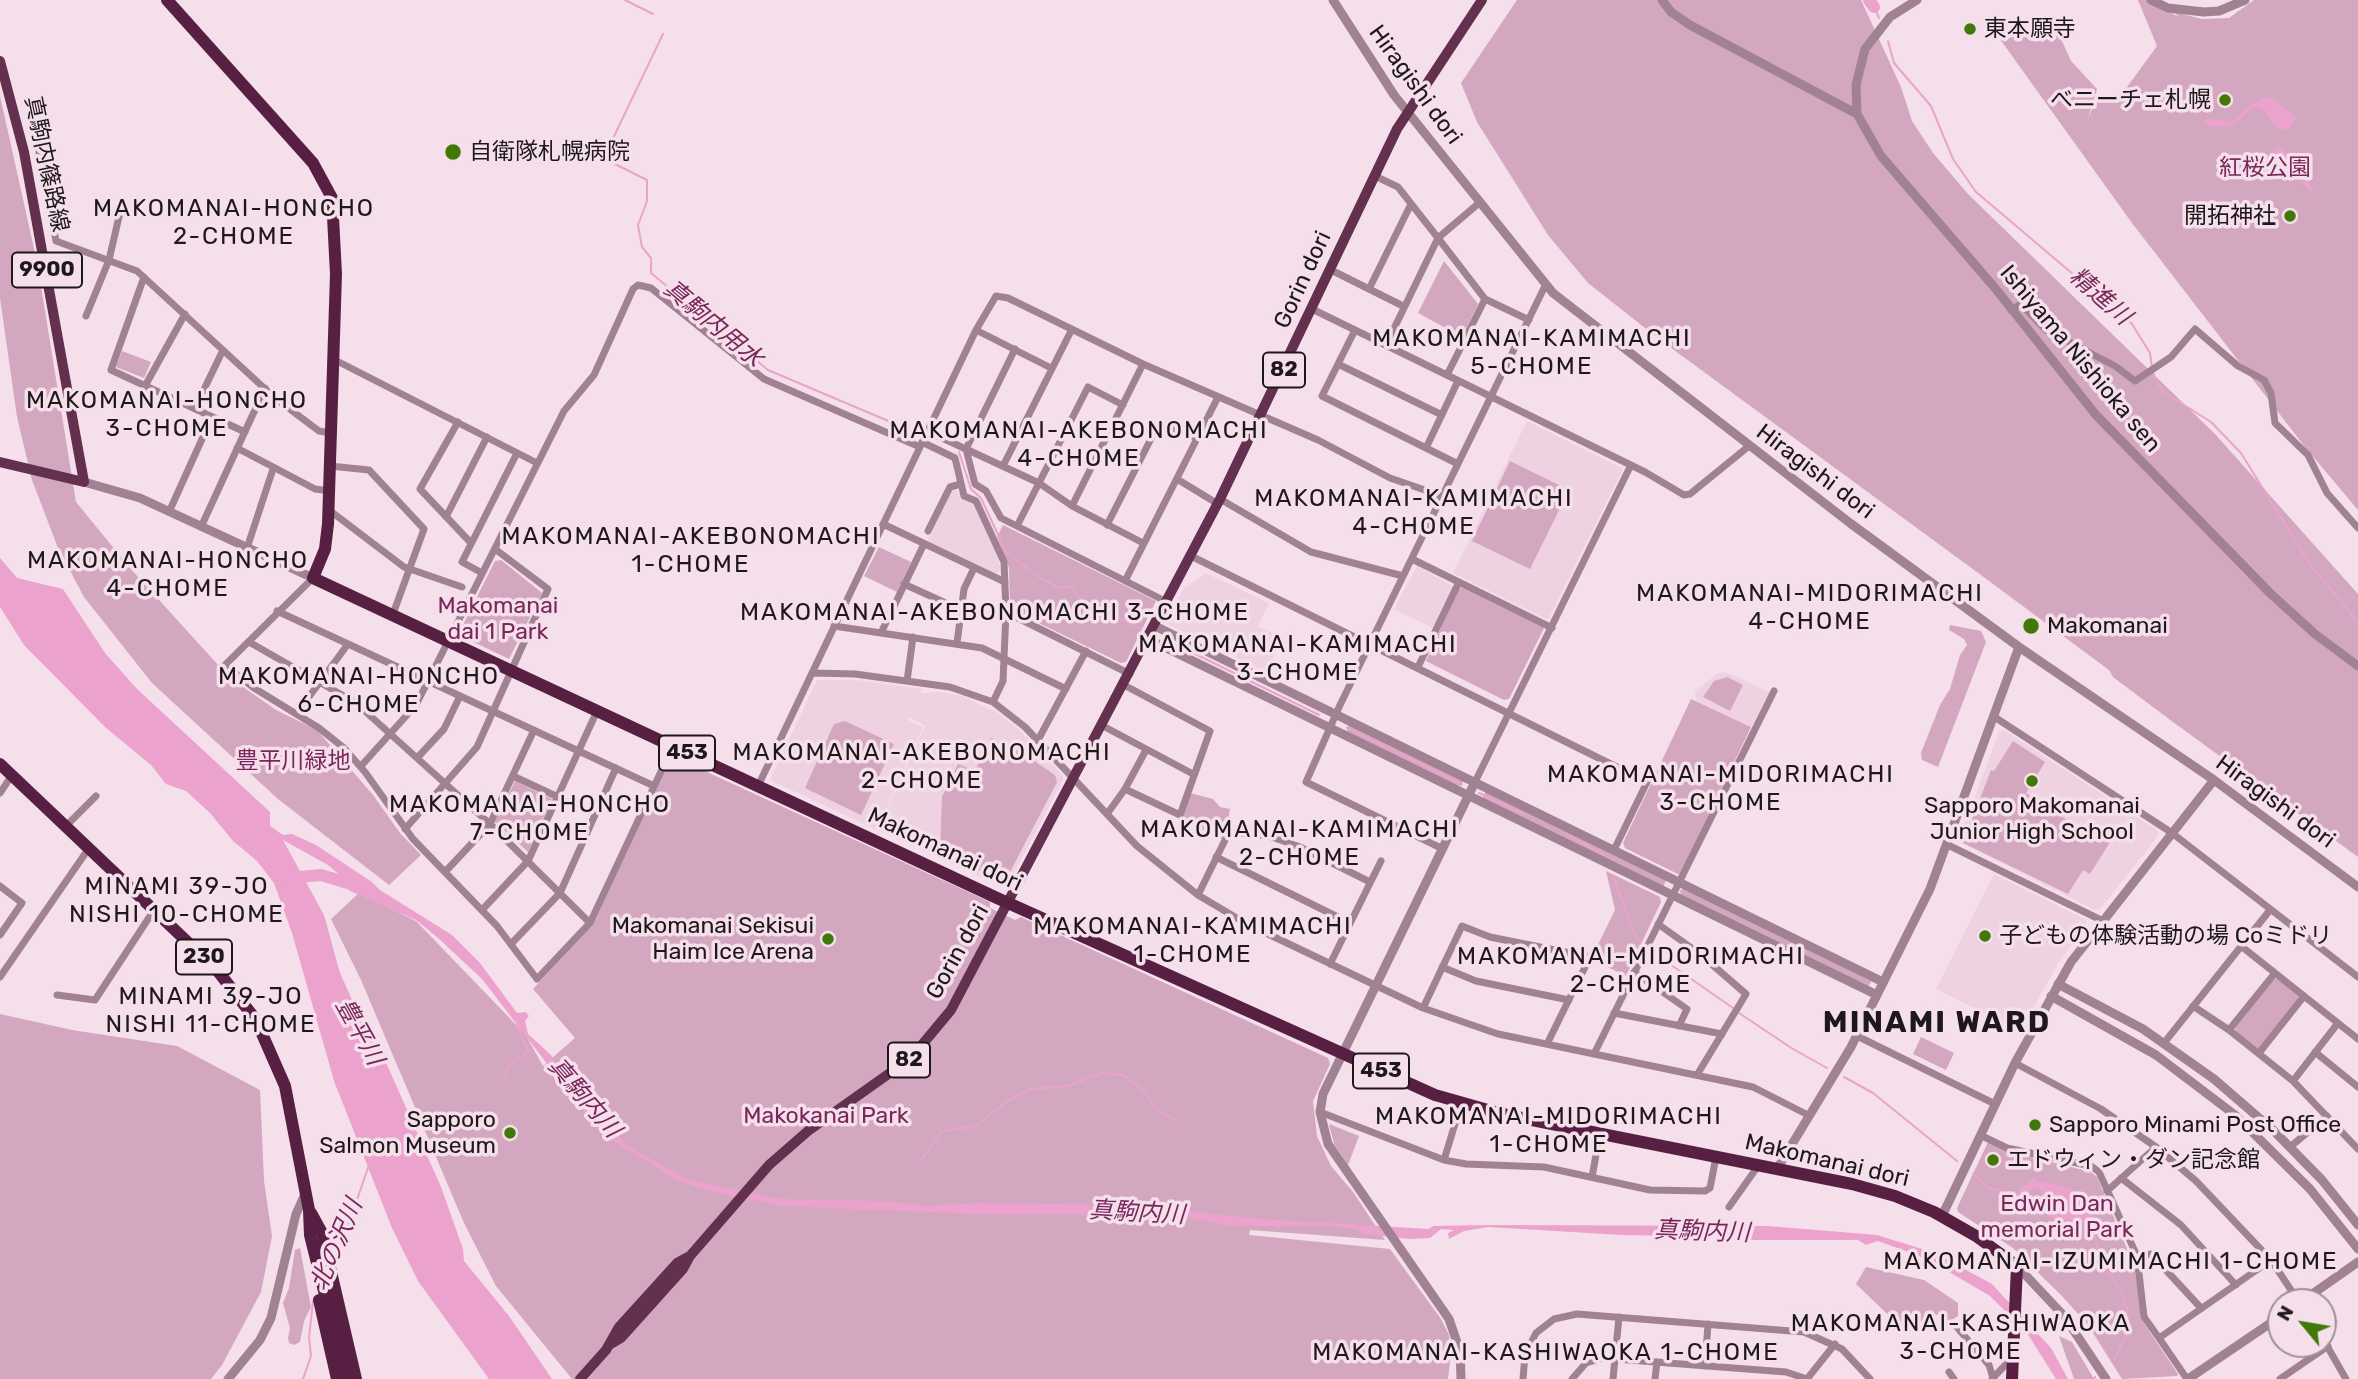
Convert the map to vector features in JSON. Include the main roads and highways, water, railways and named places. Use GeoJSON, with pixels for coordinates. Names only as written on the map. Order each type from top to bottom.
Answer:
{"type":"FeatureCollection","features":[{"type":"Feature","properties":{"kind":"highway","name":"Makomanai dori"},"geometry":{"type":"LineString","coordinates":[[167,0],[313,163],[329,188],[336,238],[330,491],[325,549],[313,578],[1008,903],[1343,1054],[1461,1104],[1875,1190],[1942,1216],[1976,1236],[2017,1266],[2012,1379]]}},
{"type":"Feature","properties":{"kind":"highway","name":"230"},"geometry":{"type":"LineString","coordinates":[[0,764],[233,987],[265,1038],[285,1086],[309,1210],[322,1246],[356,1379]]}},
{"type":"Feature","properties":{"kind":"highway","name":"230"},"geometry":{"type":"LineString","coordinates":[[322,1246],[317,1270],[337,1379]]}},
{"type":"Feature","properties":{"kind":"highway"},"geometry":{"type":"LineString","coordinates":[[322,1246],[349,1322],[364,1379]]}},
{"type":"Feature","properties":{"kind":"highway","name":"230"},"geometry":{"type":"LineString","coordinates":[[317,1270],[346,1379]]}},
{"type":"Feature","properties":{"kind":"main road","name":"Gorin dori"},"geometry":{"type":"LineString","coordinates":[[580,1379],[683,1269],[690,1256],[762,1173],[808,1130],[892,1073],[934,1034],[951,1010],[1103,726],[1219,501],[1397,129],[1482,0]]}},
{"type":"Feature","properties":{"kind":"main road","name":"真駒内篠路線"},"geometry":{"type":"LineString","coordinates":[[0,61],[24,152],[79,480],[0,462]]}},
{"type":"Feature","properties":{"kind":"water"},"geometry":{"type":"Polygon","coordinates":[[[2264,97],[2272,98],[2295,116],[2296,119],[2288,130],[2277,128],[2265,111],[2254,106],[2232,126],[2212,127],[2203,123],[2207,119],[2232,122],[2253,102],[2256,104],[2264,97]]]}},
{"type":"Feature","properties":{"kind":"water"},"geometry":{"type":"Polygon","coordinates":[[[2279,145],[2297,161],[2316,197],[2273,151],[2279,145]]]}},
{"type":"Feature","properties":{"kind":"water","name":"豊平川"},"geometry":{"type":"Polygon","coordinates":[[[0,558],[17,578],[63,589],[105,653],[137,689],[270,812],[270,826],[283,835],[292,834],[316,845],[380,890],[452,935],[480,963],[517,1013],[526,1012],[529,1016],[525,1021],[528,1034],[551,1055],[596,1118],[633,1149],[687,1179],[780,1199],[882,1201],[928,1206],[979,1203],[1132,1205],[1260,1219],[1429,1229],[1433,1226],[1490,1225],[1768,1226],[1877,1235],[1935,1253],[1992,1284],[2051,1348],[2068,1379],[2056,1379],[2027,1333],[1990,1296],[1927,1259],[1878,1241],[1866,1245],[1858,1240],[1746,1240],[1689,1232],[1684,1236],[1622,1235],[1488,1227],[1464,1231],[1449,1239],[1448,1233],[1454,1230],[1441,1229],[1430,1238],[1410,1239],[1362,1234],[1356,1229],[1333,1226],[1229,1226],[1177,1215],[978,1214],[782,1206],[708,1191],[677,1180],[612,1140],[581,1108],[482,979],[437,937],[416,920],[350,891],[342,877],[328,865],[283,840],[324,915],[340,973],[360,1018],[385,1060],[441,1187],[463,1249],[464,1261],[509,1316],[552,1379],[489,1379],[418,1281],[392,1228],[334,1081],[292,933],[274,883],[257,861],[233,841],[210,813],[186,791],[166,784],[151,765],[105,727],[24,645],[0,607],[0,558]]]}},
{"type":"Feature","properties":{"kind":"water"},"geometry":{"type":"Polygon","coordinates":[[[2034,1178],[2036,1183],[2045,1181],[2081,1193],[2096,1223],[2054,1219],[2040,1210],[2042,1194],[2038,1187],[2020,1196],[2019,1190],[2034,1178]]]}},
{"type":"Feature","properties":{"kind":"waterway","name":"真駒内用水"},"geometry":{"type":"LineString","coordinates":[[625,0],[653,14]]}},
{"type":"Feature","properties":{"kind":"waterway","name":"精進川"},"geometry":{"type":"LineString","coordinates":[[1869,0],[1874,7]]}},
{"type":"Feature","properties":{"kind":"waterway","name":"精進川"},"geometry":{"type":"LineString","coordinates":[[1874,7],[1879,18]]}},
{"type":"Feature","properties":{"kind":"waterway","name":"真駒内用水"},"geometry":{"type":"LineString","coordinates":[[663,34],[606,153],[609,161],[647,180],[647,201],[638,225],[642,247],[651,258],[651,273],[768,370],[919,434]]}},
{"type":"Feature","properties":{"kind":"waterway","name":"精進川"},"geometry":{"type":"LineString","coordinates":[[1888,41],[1894,63],[1931,106],[1953,159],[1976,192],[2132,324],[2150,353],[2152,368]]}},
{"type":"Feature","properties":{"kind":"waterway","name":"精進川"},"geometry":{"type":"LineString","coordinates":[[2153,373],[2162,391],[2211,422],[2241,453],[2309,563],[2358,622]]}},
{"type":"Feature","properties":{"kind":"waterway","name":"真駒内用水"},"geometry":{"type":"LineString","coordinates":[[959,452],[971,489],[981,498],[1006,552],[1040,578],[1060,588],[1071,586],[1081,599],[1141,629]]}},
{"type":"Feature","properties":{"kind":"waterway","name":"真駒内用水"},"geometry":{"type":"LineString","coordinates":[[1169,641],[1319,715]]}},
{"type":"Feature","properties":{"kind":"waterway","name":"真駒内用水"},"geometry":{"type":"LineString","coordinates":[[1347,728],[1462,784]]}},
{"type":"Feature","properties":{"kind":"waterway","name":"真駒内用水"},"geometry":{"type":"LineString","coordinates":[[1479,793],[1525,815]]}},
{"type":"Feature","properties":{"kind":"waterway","name":"真駒内用水"},"geometry":{"type":"LineString","coordinates":[[1567,835],[1603,854]]}},
{"type":"Feature","properties":{"kind":"waterway","name":"真駒内川"},"geometry":{"type":"LineString","coordinates":[[288,878],[321,875],[358,886]]}},
{"type":"Feature","properties":{"kind":"waterway","name":"真駒内用水"},"geometry":{"type":"LineString","coordinates":[[1613,876],[1633,931],[1641,943]]}},
{"type":"Feature","properties":{"kind":"waterway","name":"真駒内用水"},"geometry":{"type":"LineString","coordinates":[[1651,951],[1733,1008]]}},
{"type":"Feature","properties":{"kind":"waterway","name":"真駒内用水"},"geometry":{"type":"LineString","coordinates":[[1739,1013],[1827,1068]]}},
{"type":"Feature","properties":{"kind":"waterway"},"geometry":{"type":"LineString","coordinates":[[505,1079],[509,1065],[529,1052],[516,1025]]}},
{"type":"Feature","properties":{"kind":"waterway"},"geometry":{"type":"LineString","coordinates":[[919,1163],[942,1131],[976,1126],[1006,1102],[1031,1089],[1068,1086],[1102,1073],[1124,1075],[1142,1089],[1159,1111],[1178,1122]]}},
{"type":"Feature","properties":{"kind":"waterway","name":"真駒内用水"},"geometry":{"type":"LineString","coordinates":[[1844,1077],[1873,1093],[1957,1161]]}},
{"type":"Feature","properties":{"kind":"waterway","name":"北の沢川"},"geometry":{"type":"LineString","coordinates":[[333,1258],[369,1165]]}},
{"type":"Feature","properties":{"kind":"waterway","name":"真駒内用水"},"geometry":{"type":"LineString","coordinates":[[1973,1174],[1988,1188],[2021,1195]]}},
{"type":"Feature","properties":{"kind":"waterway","name":"真駒内用水"},"geometry":{"type":"LineString","coordinates":[[2093,1223],[2099,1258],[2121,1291],[2127,1307],[2128,1331],[2114,1360]]}},
{"type":"Feature","properties":{"kind":"waterway","name":"北の沢川"},"geometry":{"type":"LineString","coordinates":[[303,1379],[311,1356],[309,1337],[313,1301]]}},
{"type":"Feature","properties":{"kind":"place","name":"東本願寺"},"geometry":{"type":"Point","coordinates":[1970,29]}},
{"type":"Feature","properties":{"kind":"place","name":"べニーチェ札幌"},"geometry":{"type":"Point","coordinates":[2225,100]}},
{"type":"Feature","properties":{"kind":"place","name":"自衛隊札幌病院"},"geometry":{"type":"Point","coordinates":[453,152]}},
{"type":"Feature","properties":{"kind":"place","name":"開拓神社"},"geometry":{"type":"Point","coordinates":[2290,216]}},
{"type":"Feature","properties":{"kind":"place","name":"Makomanai"},"geometry":{"type":"Point","coordinates":[2031,626]}},
{"type":"Feature","properties":{"kind":"place","name":"Sapporo Makomanai Junior High School"},"geometry":{"type":"Point","coordinates":[2032,781]}},
{"type":"Feature","properties":{"kind":"place","name":"子どもの体験活動の場 Coミドリ"},"geometry":{"type":"Point","coordinates":[1985,936]}},
{"type":"Feature","properties":{"kind":"place","name":"Makomanai Sekisui Haim Ice Arena"},"geometry":{"type":"Point","coordinates":[828,939]}},
{"type":"Feature","properties":{"kind":"place","name":"Sapporo Minami Post Office"},"geometry":{"type":"Point","coordinates":[2035,1125]}},
{"type":"Feature","properties":{"kind":"place","name":"Sapporo Salmon Museum"},"geometry":{"type":"Point","coordinates":[510,1133]}},
{"type":"Feature","properties":{"kind":"place","name":"エドウィン・ダン記念館"},"geometry":{"type":"Point","coordinates":[1993,1160]}},
{"type":"Feature","properties":{"kind":"district","name":"MAKOMANAI-HONCHO 2-CHOME"},"geometry":{"type":"Point","coordinates":[234,223]}},
{"type":"Feature","properties":{"kind":"district","name":"MAKOMANAI-KAMIMACHI 5-CHOME"},"geometry":{"type":"Point","coordinates":[1532,353]}},
{"type":"Feature","properties":{"kind":"district","name":"MAKOMANAI-HONCHO 3-CHOME"},"geometry":{"type":"Point","coordinates":[167,415]}},
{"type":"Feature","properties":{"kind":"district","name":"MAKOMANAI-AKEBONOMACHI 4-CHOME"},"geometry":{"type":"Point","coordinates":[1079,445]}},
{"type":"Feature","properties":{"kind":"district","name":"MAKOMANAI-KAMIMACHI 4-CHOME"},"geometry":{"type":"Point","coordinates":[1414,513]}},
{"type":"Feature","properties":{"kind":"district","name":"MAKOMANAI-AKEBONOMACHI 1-CHOME"},"geometry":{"type":"Point","coordinates":[691,551]}},
{"type":"Feature","properties":{"kind":"district","name":"MAKOMANAI-HONCHO 4-CHOME"},"geometry":{"type":"Point","coordinates":[168,575]}},
{"type":"Feature","properties":{"kind":"district","name":"MAKOMANAI-MIDORIMACHI 4-CHOME"},"geometry":{"type":"Point","coordinates":[1810,608]}},
{"type":"Feature","properties":{"kind":"district","name":"MAKOMANAI-AKEBONOMACHI 3-CHOME"},"geometry":{"type":"Point","coordinates":[995,613]}},
{"type":"Feature","properties":{"kind":"district","name":"MAKOMANAI-KAMIMACHI 3-CHOME"},"geometry":{"type":"Point","coordinates":[1298,659]}},
{"type":"Feature","properties":{"kind":"district","name":"MAKOMANAI-HONCHO 6-CHOME"},"geometry":{"type":"Point","coordinates":[359,691]}},
{"type":"Feature","properties":{"kind":"district","name":"MAKOMANAI-AKEBONOMACHI 2-CHOME"},"geometry":{"type":"Point","coordinates":[922,767]}},
{"type":"Feature","properties":{"kind":"district","name":"MAKOMANAI-MIDORIMACHI 3-CHOME"},"geometry":{"type":"Point","coordinates":[1721,789]}},
{"type":"Feature","properties":{"kind":"district","name":"MAKOMANAI-HONCHO 7-CHOME"},"geometry":{"type":"Point","coordinates":[530,819]}},
{"type":"Feature","properties":{"kind":"district","name":"MAKOMANAI-KAMIMACHI 2-CHOME"},"geometry":{"type":"Point","coordinates":[1300,844]}},
{"type":"Feature","properties":{"kind":"district","name":"MINAMI 39-JO NISHI 10-CHOME"},"geometry":{"type":"Point","coordinates":[177,901]}},
{"type":"Feature","properties":{"kind":"district","name":"MAKOMANAI-KAMIMACHI 1-CHOME"},"geometry":{"type":"Point","coordinates":[1193,941]}},
{"type":"Feature","properties":{"kind":"district","name":"MAKOMANAI-MIDORIMACHI 2-CHOME"},"geometry":{"type":"Point","coordinates":[1631,971]}},
{"type":"Feature","properties":{"kind":"district","name":"MINAMI 39-JO NISHI 11-CHOME"},"geometry":{"type":"Point","coordinates":[211,1011]}},
{"type":"Feature","properties":{"kind":"district","name":"MINAMI WARD"},"geometry":{"type":"Point","coordinates":[1937,1023]}},
{"type":"Feature","properties":{"kind":"district","name":"MAKOMANAI-MIDORIMACHI 1-CHOME"},"geometry":{"type":"Point","coordinates":[1549,1131]}},
{"type":"Feature","properties":{"kind":"district","name":"MAKOMANAI-IZUMIMACHI 1-CHOME"},"geometry":{"type":"Point","coordinates":[2111,1262]}},
{"type":"Feature","properties":{"kind":"district","name":"MAKOMANAI-KASHIWAOKA 3-CHOME"},"geometry":{"type":"Point","coordinates":[1961,1338]}},
{"type":"Feature","properties":{"kind":"district","name":"MAKOMANAI-KASHIWAOKA 1-CHOME"},"geometry":{"type":"Point","coordinates":[1546,1353]}},
{"type":"Feature","properties":{"kind":"park label","name":"紅桜公園"},"geometry":{"type":"Point","coordinates":[2265,168]}},
{"type":"Feature","properties":{"kind":"park label","name":"Makomanai dai 1 Park"},"geometry":{"type":"Point","coordinates":[498,619]}},
{"type":"Feature","properties":{"kind":"park label","name":"豊平川緑地"},"geometry":{"type":"Point","coordinates":[293,761]}},
{"type":"Feature","properties":{"kind":"park label","name":"Makokanai Park"},"geometry":{"type":"Point","coordinates":[826,1116]}},
{"type":"Feature","properties":{"kind":"park label","name":"Edwin Dan memorial Park"},"geometry":{"type":"Point","coordinates":[2057,1217]}}]}
